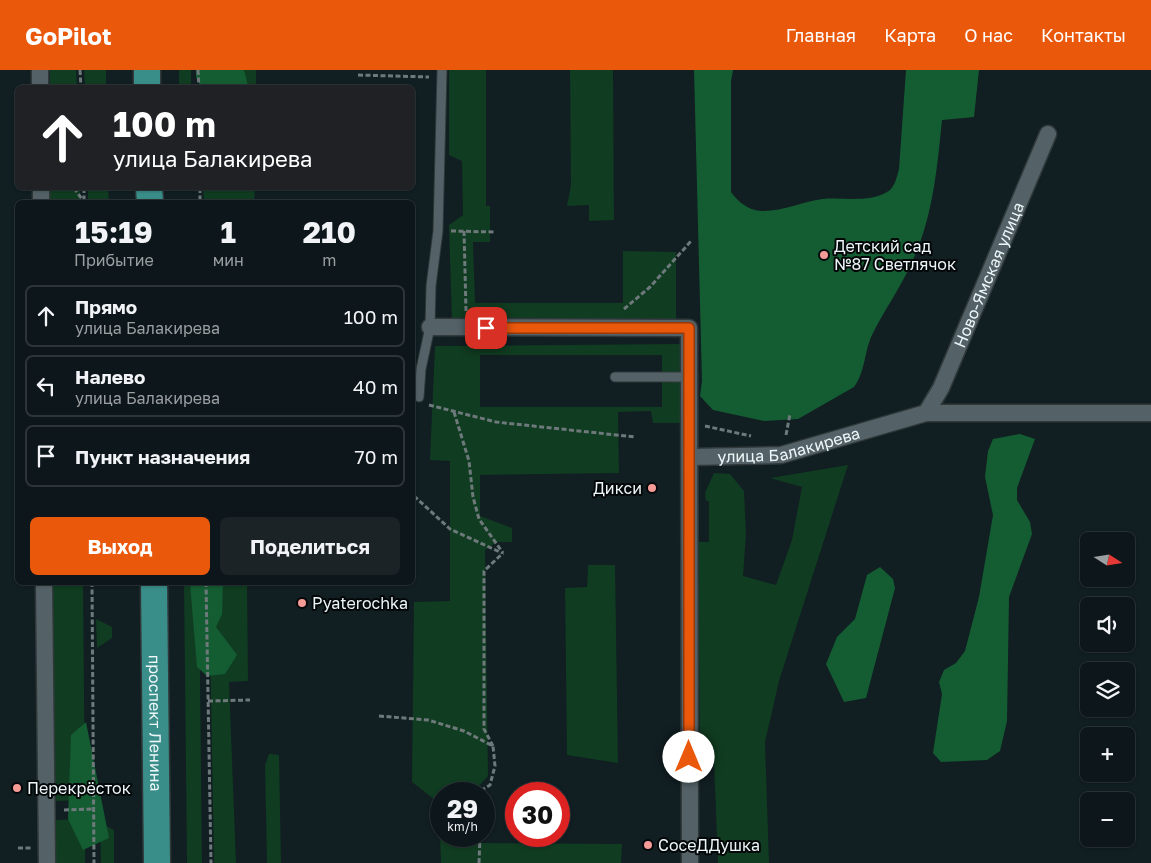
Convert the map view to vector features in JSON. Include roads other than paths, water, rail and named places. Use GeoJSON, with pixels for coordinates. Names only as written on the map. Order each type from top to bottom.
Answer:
{"type":"FeatureCollection","features":[{"type":"Feature","properties":{"kind":"main road"},"geometry":{"type":"LineString","coordinates":[[147,70],[147,85]]}},
{"type":"Feature","properties":{"kind":"main road","name":"проспект Ленина"},"geometry":{"type":"LineString","coordinates":[[154,585],[157,863]]}},
{"type":"Feature","properties":{"kind":"street"},"geometry":{"type":"LineString","coordinates":[[40,70],[40,85]]}},
{"type":"Feature","properties":{"kind":"street","name":"Ново-Ямская улица"},"geometry":{"type":"LineString","coordinates":[[926,413],[941,388],[1048,134]]}},
{"type":"Feature","properties":{"kind":"street"},"geometry":{"type":"LineString","coordinates":[[430,327],[689,328],[691,457],[688,551],[690,863]]}},
{"type":"Feature","properties":{"kind":"street","name":"улица Балакирева"},"geometry":{"type":"LineString","coordinates":[[691,457],[781,455],[926,413],[1151,413]]}},
{"type":"Feature","properties":{"kind":"street"},"geometry":{"type":"LineString","coordinates":[[44,585],[46,863]]}},
{"type":"Feature","properties":{"kind":"lane"},"geometry":{"type":"LineString","coordinates":[[419,397],[421,369],[430,327],[431,286],[438,231],[442,73]]}},
{"type":"Feature","properties":{"kind":"lane"},"geometry":{"type":"LineString","coordinates":[[615,377],[689,376]]}},
{"type":"Feature","properties":{"kind":"place","name":"Детский сад №87 Светлячок"},"geometry":{"type":"Point","coordinates":[824,255]}},
{"type":"Feature","properties":{"kind":"place","name":"Дикси"},"geometry":{"type":"Point","coordinates":[652,488]}},
{"type":"Feature","properties":{"kind":"place","name":"Pyaterochka"},"geometry":{"type":"Point","coordinates":[302,603]}},
{"type":"Feature","properties":{"kind":"place","name":"Перекрёсток"},"geometry":{"type":"Point","coordinates":[17,788]}},
{"type":"Feature","properties":{"kind":"place","name":"СосеДДушка"},"geometry":{"type":"Point","coordinates":[648,845]}}]}
